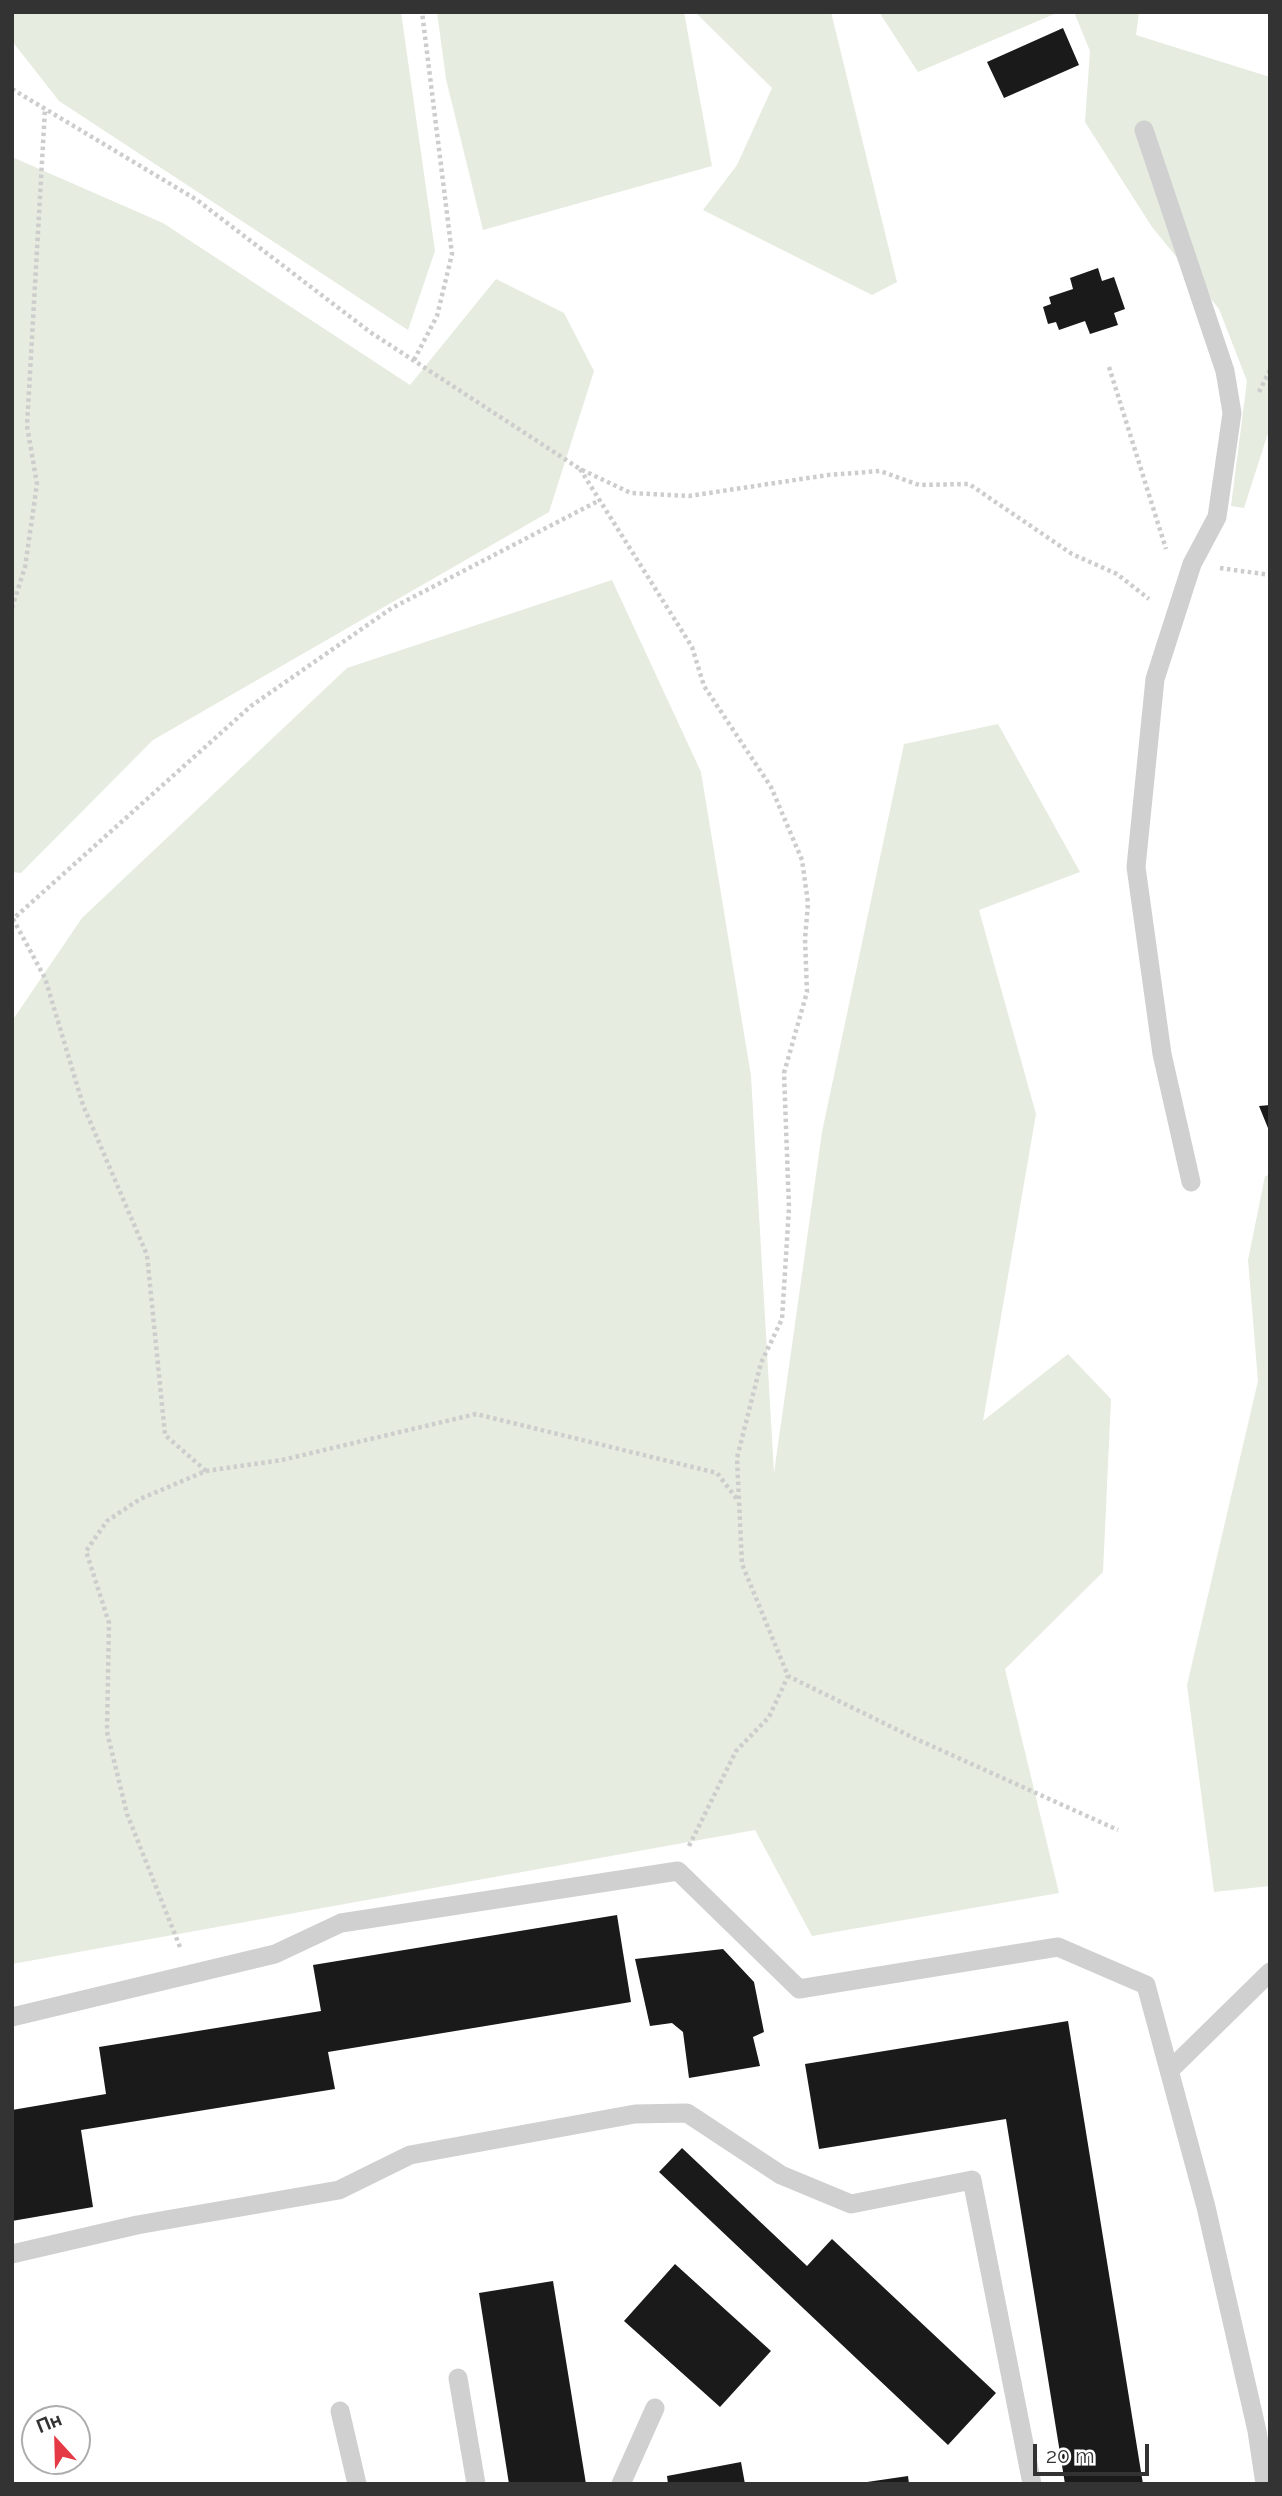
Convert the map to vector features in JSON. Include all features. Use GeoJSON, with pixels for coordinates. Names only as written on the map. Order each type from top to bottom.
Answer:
{"type":"FeatureCollection","features":[{"type":"Feature","properties":{"kind":"lane"},"geometry":{"type":"LineString","coordinates":[[1144,130],[1225,370],[1232,412],[1217,517],[1192,564],[1154,679],[1136,867],[1162,1054],[1191,1182]]}},
{"type":"Feature","properties":{"kind":"lane"},"geometry":{"type":"LineString","coordinates":[[12,2017],[275,1954],[341,1923],[678,1871],[799,1989],[1058,1947],[1146,1985],[1170,2070],[1254,2417],[1265,2484]]}},
{"type":"Feature","properties":{"kind":"lane"},"geometry":{"type":"LineString","coordinates":[[1170,2070],[1270,1972]]}},
{"type":"Feature","properties":{"kind":"lane"},"geometry":{"type":"LineString","coordinates":[[12,2254],[137,2225],[339,2190],[410,2155],[635,2114],[687,2113],[781,2175],[851,2204],[972,2180],[1031,2484]]}},
{"type":"Feature","properties":{"kind":"lane"},"geometry":{"type":"LineString","coordinates":[[458,2378],[476,2484]]}},
{"type":"Feature","properties":{"kind":"lane"},"geometry":{"type":"LineString","coordinates":[[621,2484],[655,2408]]}},
{"type":"Feature","properties":{"kind":"lane"},"geometry":{"type":"LineString","coordinates":[[340,2411],[357,2484]]}},
{"type":"Feature","properties":{"kind":"path"},"geometry":{"type":"LineString","coordinates":[[414,360],[437,316],[452,254],[422,12]]}},
{"type":"Feature","properties":{"kind":"path"},"geometry":{"type":"LineString","coordinates":[[12,89],[197,200],[370,332],[580,469],[631,493],[689,496],[828,475],[880,471],[919,485],[969,484],[1072,554],[1117,573],[1174,620]]}},
{"type":"Feature","properties":{"kind":"path"},"geometry":{"type":"LineString","coordinates":[[12,608],[25,567],[37,484],[27,426],[45,108]]}},
{"type":"Feature","properties":{"kind":"path"},"geometry":{"type":"LineString","coordinates":[[1109,366],[1181,598]]}},
{"type":"Feature","properties":{"kind":"path"},"geometry":{"type":"LineString","coordinates":[[580,469],[692,647],[704,685],[771,788],[802,860],[808,903],[805,939],[807,992],[784,1073],[789,1208],[782,1319],[761,1363],[737,1458],[742,1564],[788,1676],[914,1738],[1118,1830]]}},
{"type":"Feature","properties":{"kind":"path"},"geometry":{"type":"LineString","coordinates":[[206,1471],[165,1435],[147,1255],[83,1105],[45,978],[13,919],[251,706],[393,608],[600,500]]}},
{"type":"Feature","properties":{"kind":"path"},"geometry":{"type":"LineString","coordinates":[[1192,564],[1270,575]]}},
{"type":"Feature","properties":{"kind":"path"},"geometry":{"type":"LineString","coordinates":[[191,1974],[127,1814],[107,1732],[109,1623],[86,1551],[107,1521],[140,1499],[206,1471],[282,1460],[476,1414],[718,1473],[737,1499]]}},
{"type":"Feature","properties":{"kind":"path"},"geometry":{"type":"LineString","coordinates":[[678,1871],[736,1751],[769,1717],[788,1676]]}},
{"type":"Feature","properties":{"kind":"shaded area"},"geometry":{"type":"Polygon","coordinates":[[[12,12],[401,12],[435,251],[408,330],[59,101],[12,41],[12,12]]]}},
{"type":"Feature","properties":{"kind":"shaded area"},"geometry":{"type":"Polygon","coordinates":[[[437,12],[684,12],[712,166],[483,230],[446,79],[437,12]]]}},
{"type":"Feature","properties":{"kind":"shaded area"},"geometry":{"type":"Polygon","coordinates":[[[695,12],[831,12],[897,282],[872,295],[703,210],[737,165],[772,88],[695,12]]]}},
{"type":"Feature","properties":{"kind":"shaded area"},"geometry":{"type":"Polygon","coordinates":[[[879,12],[1059,12],[918,72],[879,12]]]}},
{"type":"Feature","properties":{"kind":"shaded area"},"geometry":{"type":"Polygon","coordinates":[[[1074,12],[1139,12],[1136,35],[1270,77],[1270,427],[1244,508],[1231,506],[1247,381],[1219,309],[1152,227],[1085,122],[1090,51],[1074,12]]]}},
{"type":"Feature","properties":{"kind":"shaded area"},"geometry":{"type":"Polygon","coordinates":[[[12,157],[163,223],[410,385],[496,279],[564,313],[594,371],[549,512],[153,740],[21,873],[12,872],[12,157]]]}},
{"type":"Feature","properties":{"kind":"shaded area"},"geometry":{"type":"Polygon","coordinates":[[[612,580],[701,772],[751,1076],[774,1473],[822,1132],[904,744],[998,724],[1080,872],[979,910],[1036,1114],[983,1421],[1068,1354],[1111,1399],[1103,1572],[1005,1669],[1059,1893],[812,1936],[755,1830],[12,1964],[12,1021],[82,918],[347,668],[612,580]]]}},
{"type":"Feature","properties":{"kind":"shaded area"},"geometry":{"type":"Polygon","coordinates":[[[1270,1175],[1270,1886],[1214,1892],[1187,1685],[1258,1381],[1248,1260],[1265,1176],[1270,1175]]]}},
{"type":"Feature","properties":{"kind":"building"},"geometry":{"type":"Polygon","coordinates":[[[1063,28],[1079,65],[1004,98],[987,62],[1063,28]]]}},
{"type":"Feature","properties":{"kind":"building"},"geometry":{"type":"Polygon","coordinates":[[[1098,268],[1102,281],[1114,277],[1125,309],[1114,313],[1118,325],[1090,334],[1085,321],[1059,330],[1056,322],[1048,324],[1043,307],[1051,304],[1049,297],[1073,289],[1070,278],[1098,268]]]}},
{"type":"Feature","properties":{"kind":"building"},"geometry":{"type":"Polygon","coordinates":[[[1270,1105],[1270,1133],[1259,1106],[1270,1105]]]}},
{"type":"Feature","properties":{"kind":"building"},"geometry":{"type":"Polygon","coordinates":[[[617,1915],[631,2002],[328,2052],[335,2089],[81,2130],[93,2207],[12,2221],[12,2110],[106,2094],[99,2047],[321,2011],[313,1965],[617,1915]]]}},
{"type":"Feature","properties":{"kind":"building"},"geometry":{"type":"Polygon","coordinates":[[[723,1949],[754,1982],[764,2032],[753,2037],[760,2066],[689,2078],[683,2032],[672,2023],[650,2026],[635,1959],[723,1949]]]}},
{"type":"Feature","properties":{"kind":"building"},"geometry":{"type":"Polygon","coordinates":[[[1068,2021],[1143,2484],[1065,2484],[1006,2119],[819,2149],[805,2064],[1068,2021]]]}},
{"type":"Feature","properties":{"kind":"building"},"geometry":{"type":"Polygon","coordinates":[[[682,2148],[807,2266],[832,2239],[996,2393],[948,2445],[659,2172],[682,2148]]]}},
{"type":"Feature","properties":{"kind":"building"},"geometry":{"type":"Polygon","coordinates":[[[675,2264],[771,2351],[720,2407],[624,2321],[675,2264]]]}},
{"type":"Feature","properties":{"kind":"building"},"geometry":{"type":"Polygon","coordinates":[[[553,2281],[586,2484],[509,2484],[479,2293],[553,2281]]]}},
{"type":"Feature","properties":{"kind":"building"},"geometry":{"type":"Polygon","coordinates":[[[741,2462],[745,2484],[668,2484],[667,2476],[741,2462]]]}},
{"type":"Feature","properties":{"kind":"building"},"geometry":{"type":"Polygon","coordinates":[[[908,2476],[909,2484],[867,2482],[908,2476]]]}}]}
